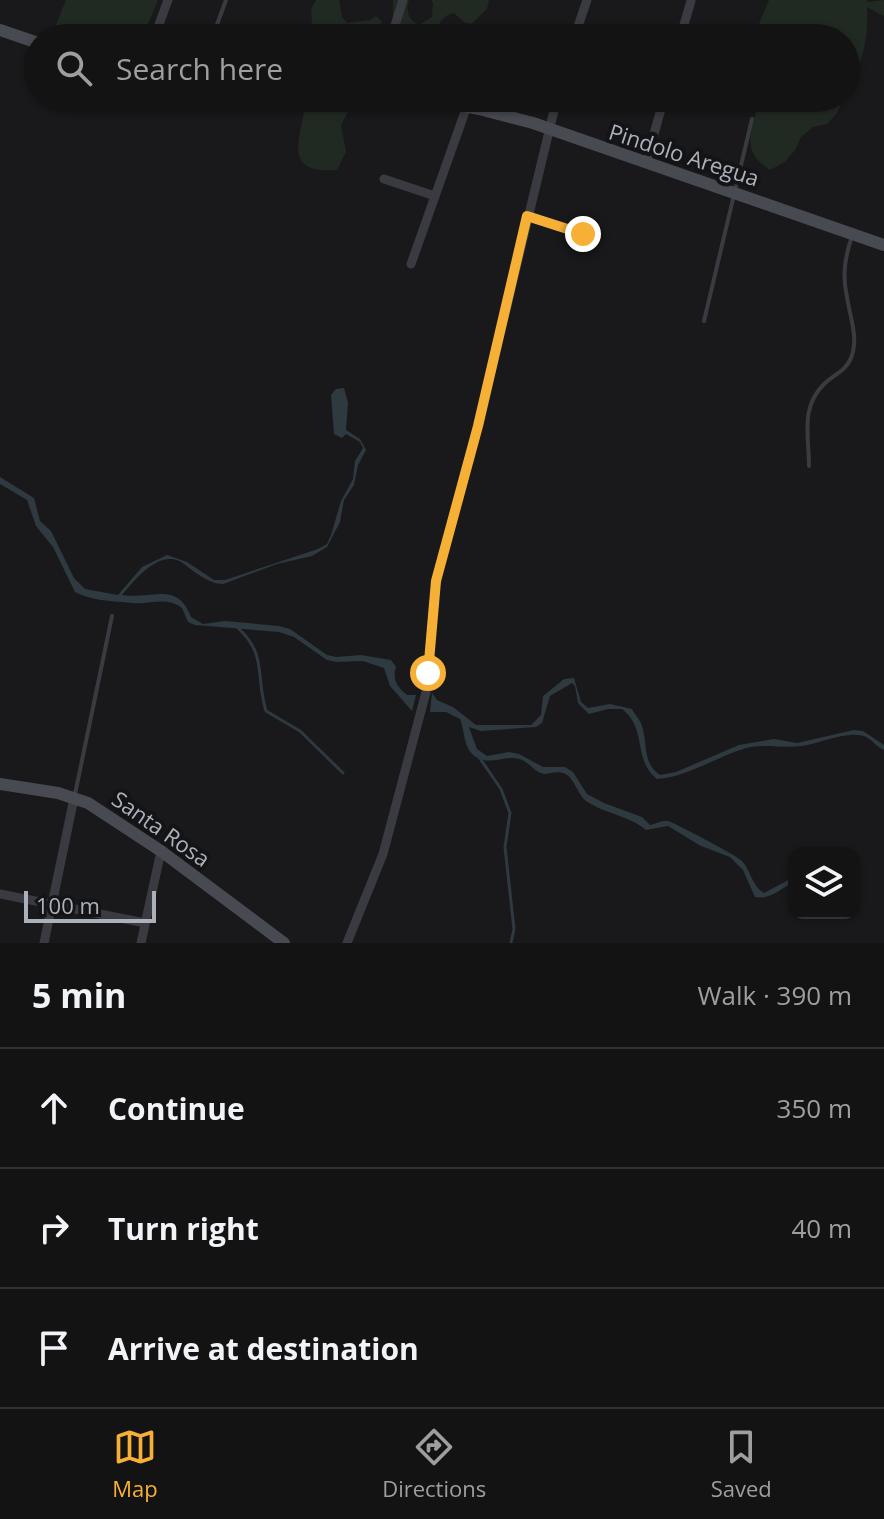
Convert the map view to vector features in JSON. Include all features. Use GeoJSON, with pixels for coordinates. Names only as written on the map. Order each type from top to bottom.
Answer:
{"type":"FeatureCollection","features":[{"type":"Feature","properties":{"kind":"main road"},"geometry":{"type":"LineString","coordinates":[[0,30],[24,38]]}},
{"type":"Feature","properties":{"kind":"main road","name":"Pindolo Aregua"},"geometry":{"type":"LineString","coordinates":[[490,112],[533,123],[884,245]]}},
{"type":"Feature","properties":{"kind":"main road","name":"Santa Rosa"},"geometry":{"type":"LineString","coordinates":[[0,784],[58,793],[88,803],[161,851],[284,943]]}},
{"type":"Feature","properties":{"kind":"street"},"geometry":{"type":"LineString","coordinates":[[159,24],[168,0]]}},
{"type":"Feature","properties":{"kind":"street"},"geometry":{"type":"LineString","coordinates":[[395,24],[403,0]]}},
{"type":"Feature","properties":{"kind":"street"},"geometry":{"type":"LineString","coordinates":[[579,24],[587,0]]}},
{"type":"Feature","properties":{"kind":"street"},"geometry":{"type":"LineString","coordinates":[[684,24],[691,1]]}},
{"type":"Feature","properties":{"kind":"street"},"geometry":{"type":"LineString","coordinates":[[411,264],[465,112]]}},
{"type":"Feature","properties":{"kind":"street"},"geometry":{"type":"LineString","coordinates":[[347,943],[383,854],[426,692],[436,581],[478,426],[554,112]]}},
{"type":"Feature","properties":{"kind":"street"},"geometry":{"type":"LineString","coordinates":[[646,163],[660,112]]}},
{"type":"Feature","properties":{"kind":"street"},"geometry":{"type":"LineString","coordinates":[[384,179],[435,196]]}},
{"type":"Feature","properties":{"kind":"street"},"geometry":{"type":"LineString","coordinates":[[527,216],[583,234]]}},
{"type":"Feature","properties":{"kind":"street"},"geometry":{"type":"LineString","coordinates":[[44,943],[74,798]]}},
{"type":"Feature","properties":{"kind":"street"},"geometry":{"type":"LineString","coordinates":[[141,943],[161,851]]}},
{"type":"Feature","properties":{"kind":"street"},"geometry":{"type":"LineString","coordinates":[[0,894],[145,923]]}},
{"type":"Feature","properties":{"kind":"lane"},"geometry":{"type":"LineString","coordinates":[[217,24],[226,0]]}},
{"type":"Feature","properties":{"kind":"lane"},"geometry":{"type":"LineString","coordinates":[[704,321],[752,119]]}},
{"type":"Feature","properties":{"kind":"lane"},"geometry":{"type":"LineString","coordinates":[[809,466],[808,409],[825,383],[836,377],[851,359],[855,333],[846,295],[844,261],[853,234]]}},
{"type":"Feature","properties":{"kind":"lane"},"geometry":{"type":"LineString","coordinates":[[74,798],[112,616]]}},
{"type":"Feature","properties":{"kind":"shaded area"},"geometry":{"type":"Polygon","coordinates":[[[66,0],[158,0],[148,24],[56,24],[66,0]]]}},
{"type":"Feature","properties":{"kind":"shaded area"},"geometry":{"type":"Polygon","coordinates":[[[316,0],[339,0],[342,17],[347,23],[370,20],[376,16],[382,22],[381,24],[312,24],[311,9],[316,0]]]}},
{"type":"Feature","properties":{"kind":"shaded area"},"geometry":{"type":"Polygon","coordinates":[[[393,0],[409,0],[409,15],[418,24],[393,24],[393,0]]]}},
{"type":"Feature","properties":{"kind":"shaded area"},"geometry":{"type":"Polygon","coordinates":[[[431,0],[489,0],[487,9],[471,24],[454,13],[439,24],[421,24],[432,17],[431,0]]]}},
{"type":"Feature","properties":{"kind":"shaded area"},"geometry":{"type":"Polygon","coordinates":[[[769,0],[884,0],[884,16],[867,7],[867,31],[860,61],[860,24],[759,24],[769,0]]]}},
{"type":"Feature","properties":{"kind":"shaded area"},"geometry":{"type":"Polygon","coordinates":[[[304,112],[348,112],[341,125],[346,152],[337,170],[319,170],[308,166],[301,160],[299,141],[304,112]]]}},
{"type":"Feature","properties":{"kind":"shaded area"},"geometry":{"type":"Polygon","coordinates":[[[756,112],[837,112],[827,124],[813,127],[801,137],[785,162],[770,170],[754,154],[750,137],[756,112]]]}},
{"type":"Feature","properties":{"kind":"shaded area"},"geometry":{"type":"Polygon","coordinates":[[[344,388],[348,403],[346,430],[360,439],[366,450],[358,465],[354,485],[344,500],[340,522],[327,547],[312,556],[277,564],[223,584],[208,580],[179,561],[162,560],[147,569],[122,595],[171,595],[179,599],[191,617],[203,624],[225,621],[279,626],[290,629],[327,655],[361,655],[391,660],[396,667],[398,686],[407,695],[416,695],[412,711],[390,686],[384,668],[363,661],[327,660],[294,637],[279,632],[195,625],[188,622],[182,608],[170,602],[110,601],[75,592],[53,547],[36,526],[27,500],[0,484],[0,477],[34,498],[40,521],[51,531],[74,578],[85,589],[118,595],[142,567],[167,555],[187,562],[214,580],[225,580],[327,544],[341,501],[353,479],[355,461],[363,448],[360,442],[346,434],[342,438],[334,434],[331,395],[336,389],[344,388]]]}},
{"type":"Feature","properties":{"kind":"shaded area"},"geometry":{"type":"Polygon","coordinates":[[[574,678],[581,702],[588,708],[610,704],[632,709],[642,726],[650,765],[660,775],[676,772],[739,745],[774,739],[797,743],[854,730],[863,731],[884,745],[884,750],[867,737],[856,735],[794,747],[756,746],[678,775],[657,779],[645,762],[630,717],[622,709],[589,714],[578,703],[572,683],[550,696],[542,723],[536,727],[481,731],[469,727],[477,749],[487,756],[509,752],[543,767],[565,767],[573,772],[587,794],[604,803],[642,817],[650,825],[668,821],[719,847],[742,861],[764,893],[788,880],[788,886],[776,893],[755,897],[743,870],[730,857],[701,846],[668,826],[646,830],[593,805],[583,798],[563,773],[544,774],[513,758],[482,760],[472,754],[467,745],[460,719],[446,712],[430,712],[432,693],[437,700],[453,707],[476,725],[531,725],[541,715],[543,696],[564,679],[574,678]]]}},
{"type":"Feature","properties":{"kind":"waterway"},"geometry":{"type":"LineString","coordinates":[[237,627],[247,637],[257,657],[266,711],[300,731],[343,773]]}},
{"type":"Feature","properties":{"kind":"waterway"},"geometry":{"type":"LineString","coordinates":[[479,757],[501,789],[510,813],[505,847],[514,929],[511,943]]}},
{"type":"Feature","properties":{"kind":"route"},"geometry":{"type":"LineString","coordinates":[[428,673],[436,581],[478,426],[527,216],[583,234]]}}]}
